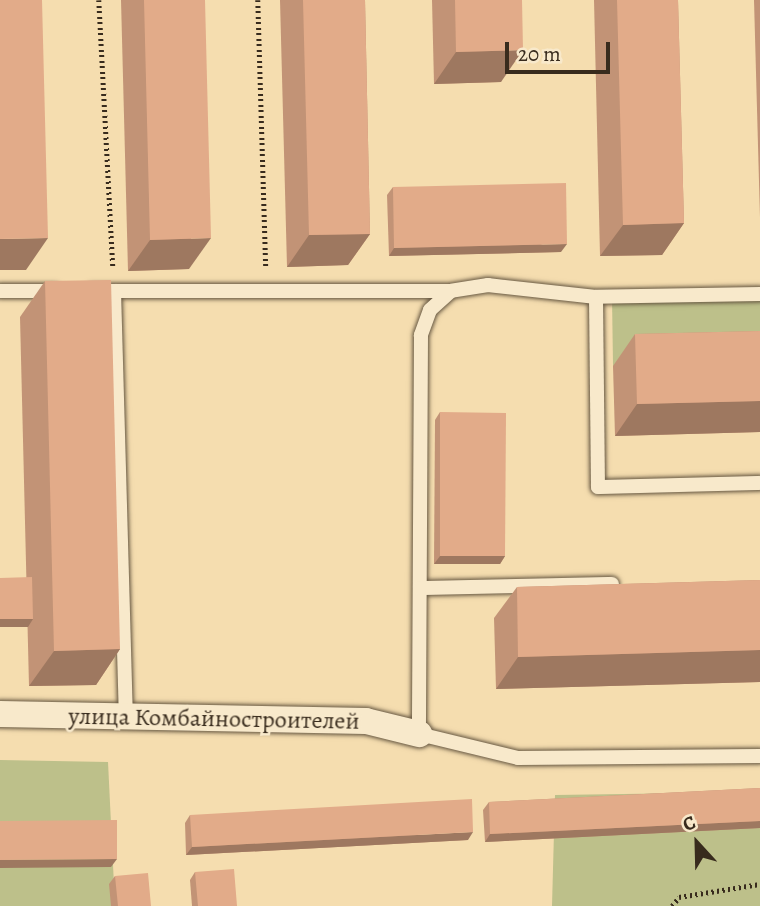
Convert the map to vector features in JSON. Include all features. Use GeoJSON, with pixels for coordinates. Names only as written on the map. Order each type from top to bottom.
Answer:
{"type":"FeatureCollection","features":[{"type":"Feature","properties":{"kind":"street","name":"улица Комбайностроителей"},"geometry":{"type":"LineString","coordinates":[[0,714],[366,721],[419,734]]}},
{"type":"Feature","properties":{"kind":"lane"},"geometry":{"type":"LineString","coordinates":[[0,291],[451,291],[488,285],[596,297],[760,294]]}},
{"type":"Feature","properties":{"kind":"lane"},"geometry":{"type":"LineString","coordinates":[[114,291],[126,716]]}},
{"type":"Feature","properties":{"kind":"lane"},"geometry":{"type":"LineString","coordinates":[[419,734],[421,335],[430,310],[451,291]]}},
{"type":"Feature","properties":{"kind":"lane"},"geometry":{"type":"LineString","coordinates":[[596,297],[598,487],[760,483]]}},
{"type":"Feature","properties":{"kind":"lane"},"geometry":{"type":"LineString","coordinates":[[420,588],[624,584]]}},
{"type":"Feature","properties":{"kind":"lane","name":"улица Комбайностроителей"},"geometry":{"type":"LineString","coordinates":[[419,734],[518,758],[760,756]]}},
{"type":"Feature","properties":{"kind":"path"},"geometry":{"type":"LineString","coordinates":[[99,0],[114,291]]}},
{"type":"Feature","properties":{"kind":"path"},"geometry":{"type":"LineString","coordinates":[[258,0],[267,290]]}},
{"type":"Feature","properties":{"kind":"path"},"geometry":{"type":"LineString","coordinates":[[672,906],[679,897],[760,884]]}},
{"type":"Feature","properties":{"kind":"green space"},"geometry":{"type":"Polygon","coordinates":[[[760,294],[760,362],[613,366],[612,297],[760,294]]]}},
{"type":"Feature","properties":{"kind":"green space"},"geometry":{"type":"Polygon","coordinates":[[[0,760],[108,762],[115,906],[0,906],[0,760]]]}},
{"type":"Feature","properties":{"kind":"green space"},"geometry":{"type":"Polygon","coordinates":[[[760,792],[760,906],[552,906],[555,795],[760,792]]]}},
{"type":"Feature","properties":{"kind":"building"},"geometry":{"type":"Polygon","coordinates":[[[0,0],[42,0],[48,238],[0,239],[0,0]]]}},
{"type":"Feature","properties":{"kind":"building"},"geometry":{"type":"Polygon","coordinates":[[[144,0],[205,0],[211,238],[150,240],[144,0]]]}},
{"type":"Feature","properties":{"kind":"building"},"geometry":{"type":"Polygon","coordinates":[[[303,0],[365,0],[370,234],[309,235],[303,0]]]}},
{"type":"Feature","properties":{"kind":"building"},"geometry":{"type":"Polygon","coordinates":[[[455,0],[522,0],[523,50],[456,52],[455,0]]]}},
{"type":"Feature","properties":{"kind":"building"},"geometry":{"type":"Polygon","coordinates":[[[617,0],[678,0],[684,223],[623,225],[617,0]]]}},
{"type":"Feature","properties":{"kind":"building"},"geometry":{"type":"Polygon","coordinates":[[[566,183],[567,244],[394,248],[393,187],[566,183]]]}},
{"type":"Feature","properties":{"kind":"building"},"geometry":{"type":"Polygon","coordinates":[[[111,280],[120,649],[54,651],[45,281],[111,280]]]}},
{"type":"Feature","properties":{"kind":"building"},"geometry":{"type":"Polygon","coordinates":[[[760,331],[760,401],[637,404],[635,334],[760,331]]]}},
{"type":"Feature","properties":{"kind":"building"},"geometry":{"type":"Polygon","coordinates":[[[440,412],[506,413],[505,556],[440,556],[440,412]]]}},
{"type":"Feature","properties":{"kind":"building"},"geometry":{"type":"Polygon","coordinates":[[[32,577],[33,619],[0,619],[0,578],[32,577]]]}},
{"type":"Feature","properties":{"kind":"building"},"geometry":{"type":"Polygon","coordinates":[[[760,580],[760,650],[518,657],[517,587],[760,580]]]}},
{"type":"Feature","properties":{"kind":"building"},"geometry":{"type":"Polygon","coordinates":[[[760,788],[760,821],[490,834],[489,802],[760,788]]]}},
{"type":"Feature","properties":{"kind":"building"},"geometry":{"type":"Polygon","coordinates":[[[472,799],[473,832],[192,847],[190,815],[472,799]]]}},
{"type":"Feature","properties":{"kind":"building"},"geometry":{"type":"Polygon","coordinates":[[[117,820],[117,859],[0,860],[0,821],[117,820]]]}},
{"type":"Feature","properties":{"kind":"building"},"geometry":{"type":"Polygon","coordinates":[[[234,869],[237,906],[198,906],[195,872],[234,869]]]}},
{"type":"Feature","properties":{"kind":"building"},"geometry":{"type":"Polygon","coordinates":[[[148,873],[151,906],[118,906],[115,876],[148,873]]]}}]}
